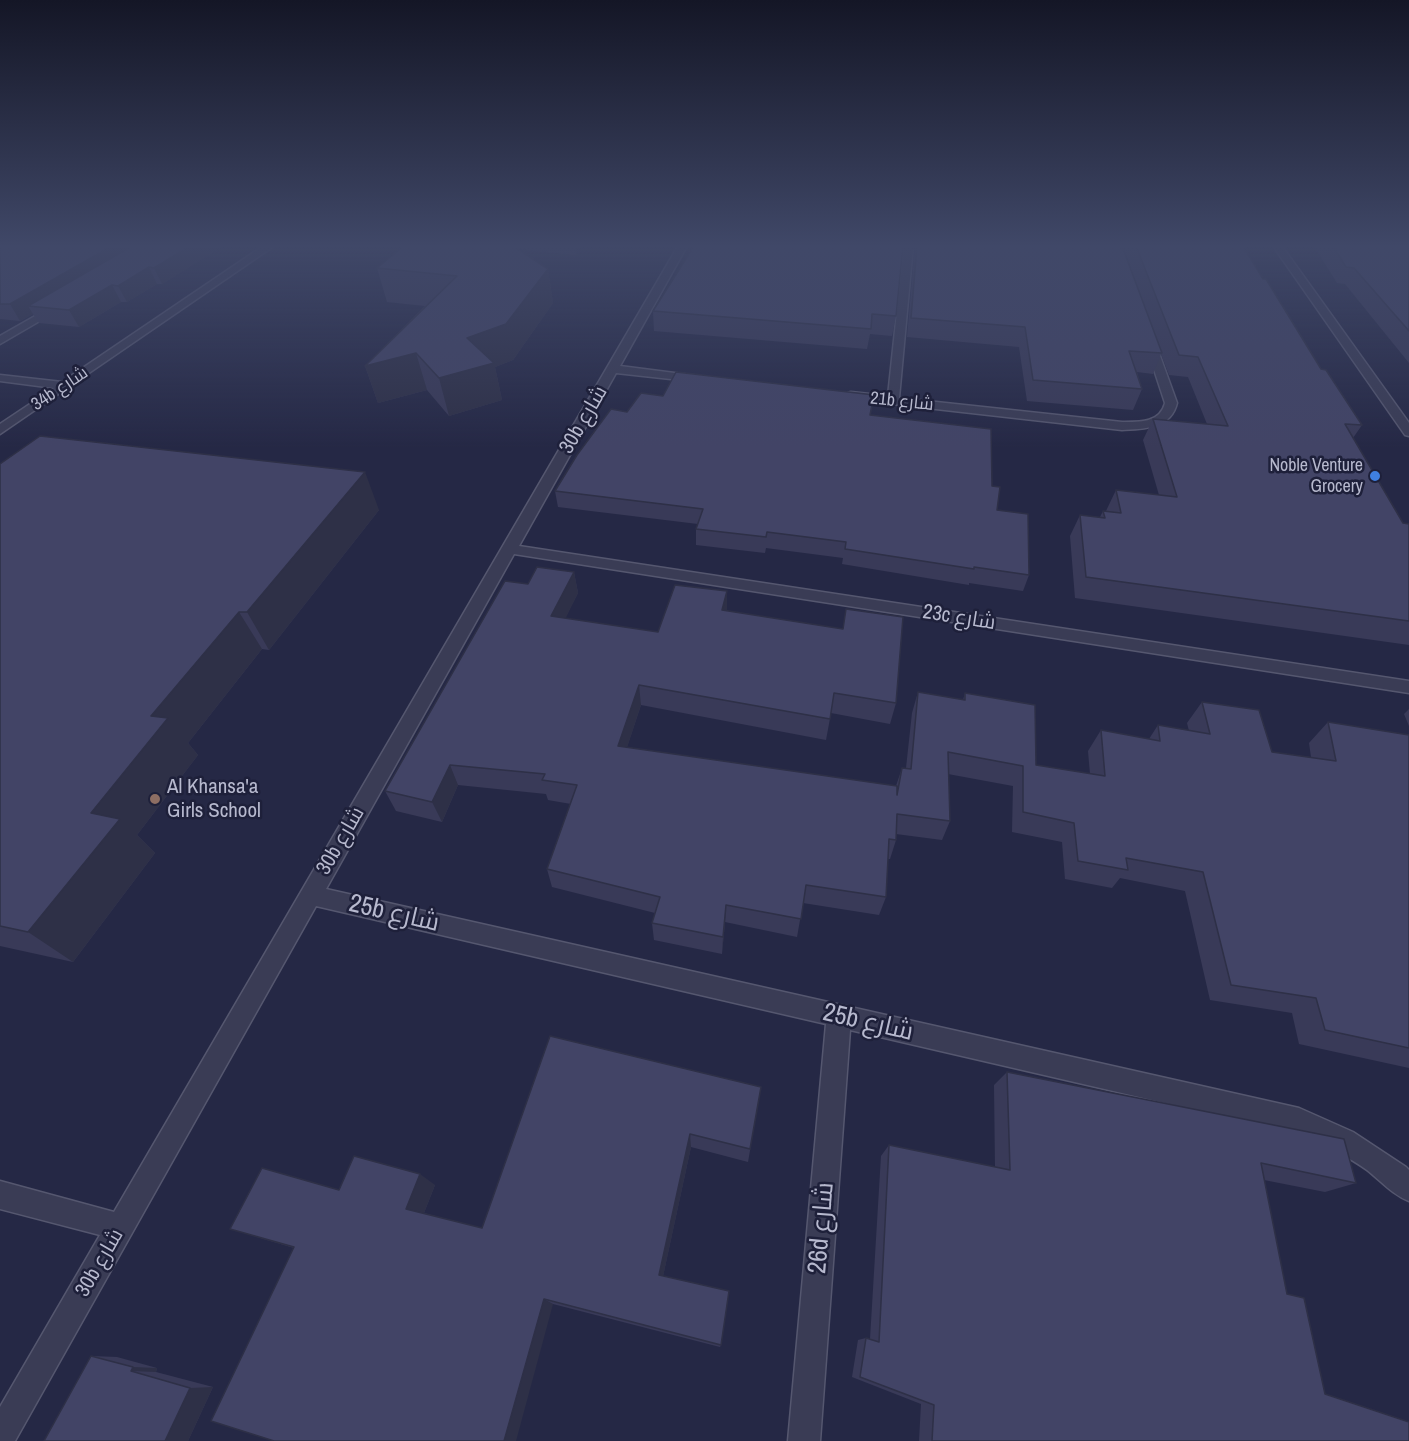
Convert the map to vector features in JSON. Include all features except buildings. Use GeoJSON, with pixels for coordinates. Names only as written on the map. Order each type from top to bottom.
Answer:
{"type":"FeatureCollection","features":[{"type":"Feature","properties":{"kind":"street"},"geometry":{"type":"LineString","coordinates":[[0,341],[47,313]]}},
{"type":"Feature","properties":{"kind":"street","name":"34b شارع"},"geometry":{"type":"LineString","coordinates":[[0,430],[171,313]]}},
{"type":"Feature","properties":{"kind":"street","name":"30b شارع"},"geometry":{"type":"LineString","coordinates":[[0,1437],[645,313]]}},
{"type":"Feature","properties":{"kind":"street"},"geometry":{"type":"LineString","coordinates":[[893,401],[902,313]]}},
{"type":"Feature","properties":{"kind":"street"},"geometry":{"type":"LineString","coordinates":[[1325,313],[1409,432]]}},
{"type":"Feature","properties":{"kind":"street","name":"21b شارع"},"geometry":{"type":"LineString","coordinates":[[835,395],[1122,426],[1154,423],[1165,418],[1170,411],[1171,403],[1145,330]]}},
{"type":"Feature","properties":{"kind":"street"},"geometry":{"type":"LineString","coordinates":[[613,369],[707,380]]}},
{"type":"Feature","properties":{"kind":"street"},"geometry":{"type":"LineString","coordinates":[[0,378],[64,386]]}},
{"type":"Feature","properties":{"kind":"street","name":"23c شارع"},"geometry":{"type":"LineString","coordinates":[[509,549],[1409,687]]}},
{"type":"Feature","properties":{"kind":"street","name":"25b شارع"},"geometry":{"type":"LineString","coordinates":[[310,895],[1299,1121],[1342,1138],[1385,1166],[1409,1188]]}},
{"type":"Feature","properties":{"kind":"street","name":"26d شارع"},"geometry":{"type":"LineString","coordinates":[[804,1441],[839,1016]]}},
{"type":"Feature","properties":{"kind":"street"},"geometry":{"type":"LineString","coordinates":[[0,1195],[120,1227]]}},
{"type":"Feature","properties":{"kind":"place","name":"Noble Venture Grocery"},"geometry":{"type":"Point","coordinates":[1375,476]}},
{"type":"Feature","properties":{"kind":"place","name":"Al Khansa'a Girls School"},"geometry":{"type":"Point","coordinates":[155,799]}}]}
